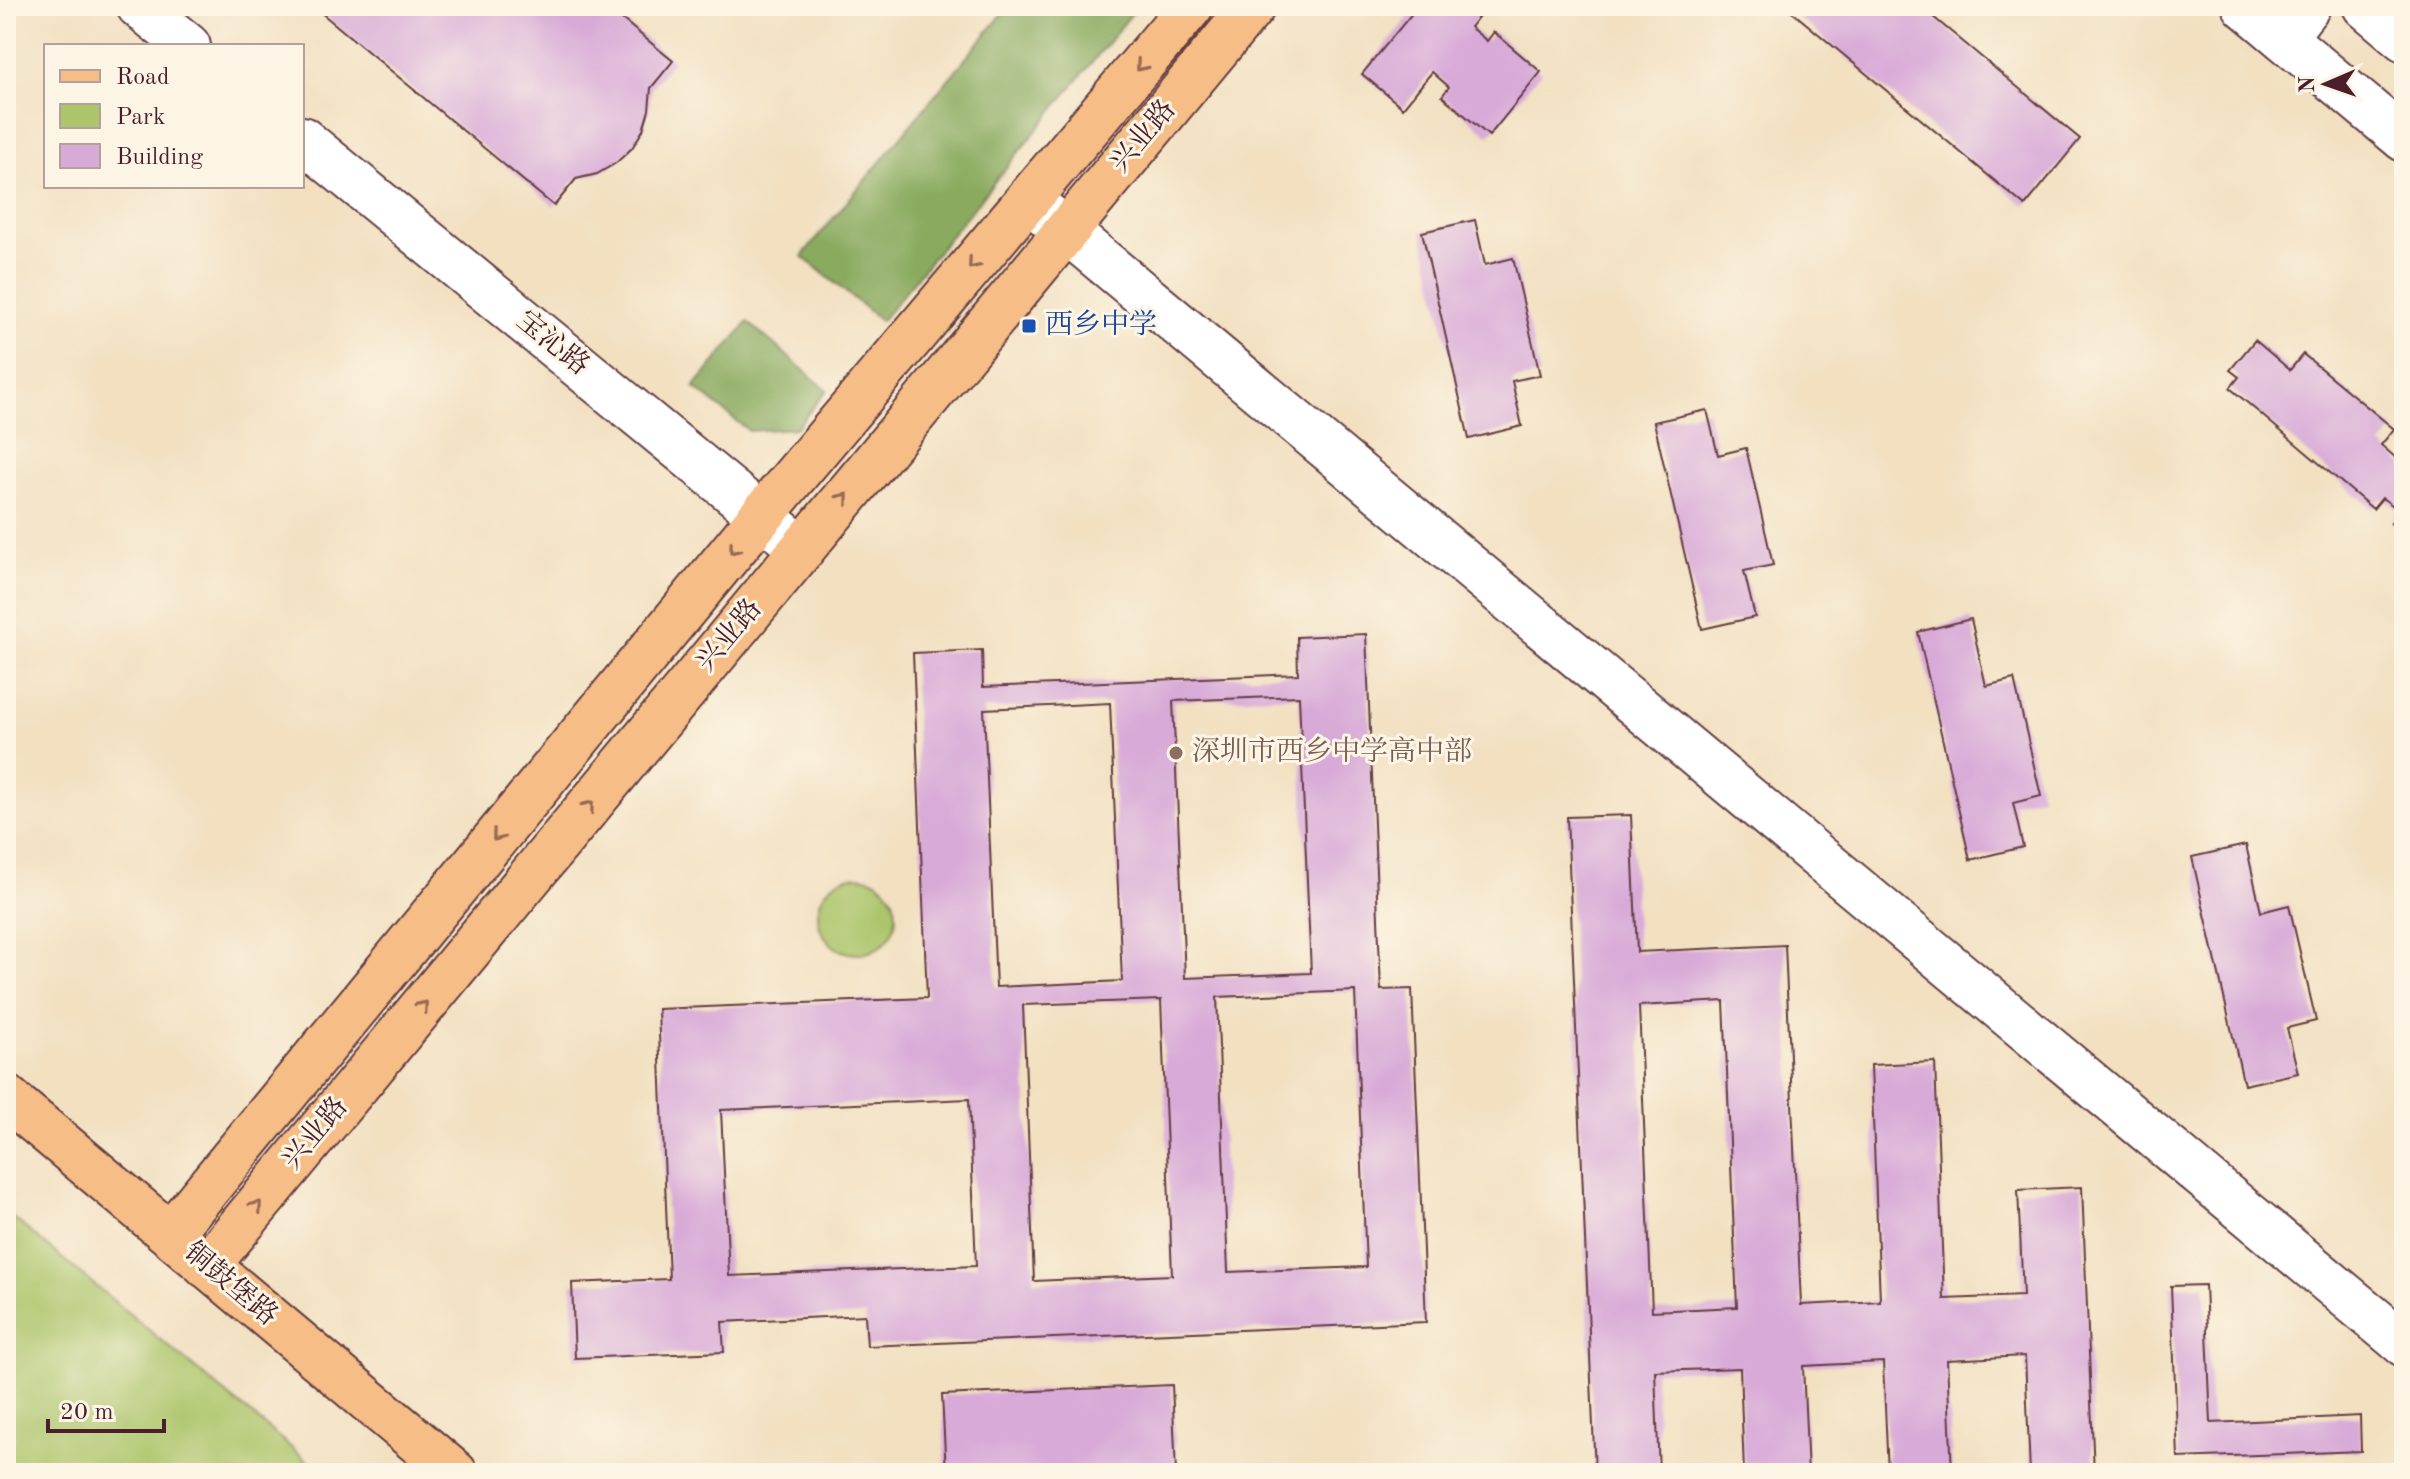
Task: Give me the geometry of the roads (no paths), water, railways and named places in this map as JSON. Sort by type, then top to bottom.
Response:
[{"type":"main road","name":"兴业路","points":[[170,1234],[761,516],[1191,6]]},
{"type":"main road","name":"兴业路","points":[[207,1266],[1253,6]]},
{"type":"main road","name":"铜鼓堡路","points":[[6,1097],[455,1473]]},
{"type":"street","points":[[139,6],[186,44]]},
{"type":"street","points":[[2245,6],[2295,22],[2404,139]]},
{"type":"street","points":[[2365,6],[2404,39]]},
{"type":"street","name":"宝沁路","points":[[304,141],[802,549]]},
{"type":"street","points":[[1028,199],[2404,1344]]},
{"type":"place","name":"西乡中学","points":[[1029,326]]},
{"type":"place","name":"深圳市西乡中学高中部","points":[[1176,753]]}]
